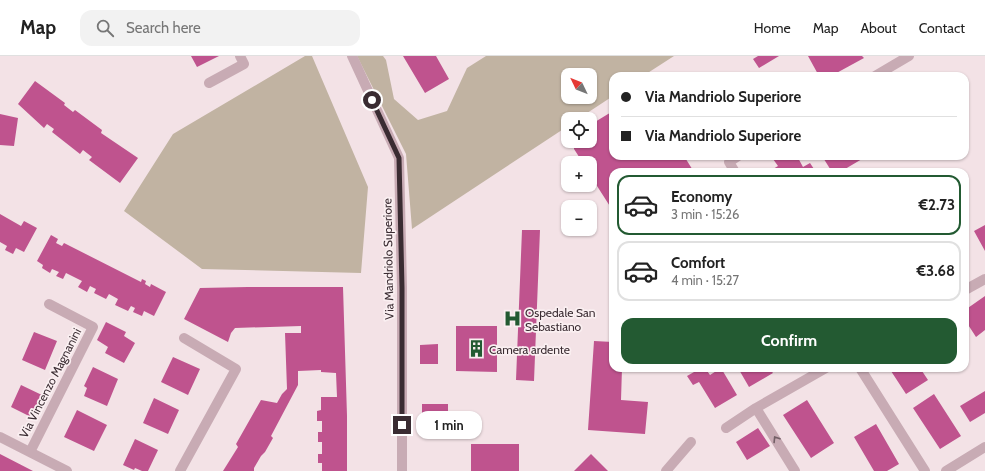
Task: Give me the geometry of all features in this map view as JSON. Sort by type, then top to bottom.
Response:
[{"type":"street","points":[[209,83],[244,64],[240,56]]},
{"type":"street","name":"Via Mandriolo Superiore","points":[[352,56],[399,158],[402,295],[402,471]]},
{"type":"street","points":[[882,72],[909,56]]},
{"type":"street","points":[[732,160],[729,162],[733,168]]},
{"type":"street","points":[[969,288],[985,279]]},
{"type":"street","name":"Via Vincenzo Magnanini","points":[[30,452],[93,328],[49,304]]},
{"type":"street","points":[[180,471],[236,369],[184,338]]},
{"type":"street","points":[[726,428],[756,408],[819,372]]},
{"type":"street","points":[[863,372],[925,471]]},
{"type":"street","points":[[756,408],[795,471]]},
{"type":"street","points":[[0,437],[67,471]]},
{"type":"street","points":[[666,471],[691,442]]},
{"type":"street","points":[[946,471],[985,447]]},
{"type":"shaded area","points":[[305,56],[312,56],[368,187],[361,273],[202,269],[124,211],[173,134]]},
{"type":"shaded area","points":[[357,56],[383,56],[386,60],[394,99],[418,120],[447,111],[467,68],[486,56],[674,56],[649,72],[609,72],[609,99],[589,112],[561,112],[561,131],[412,229],[406,154]]},
{"type":"building","points":[[191,56],[219,56],[197,67]]},
{"type":"building","points":[[403,56],[436,56],[449,79],[425,93]]},
{"type":"building","points":[[758,56],[779,56],[759,68],[753,59]]},
{"type":"building","points":[[808,56],[862,56],[864,58],[838,72],[817,72]]},
{"type":"building","points":[[35,81],[65,103],[64,105],[73,112],[75,110],[102,130],[101,133],[138,158],[120,183],[89,160],[92,157],[83,150],[80,154],[52,132],[54,129],[47,124],[44,128],[18,104]]},
{"type":"building","points":[[609,113],[609,160],[686,160],[692,168],[609,168],[609,205],[597,186],[597,156],[578,156],[574,149],[597,148],[597,121]]},
{"type":"building","points":[[0,114],[18,118],[14,146],[0,145]]},
{"type":"building","points":[[774,160],[799,160],[803,167],[810,163],[813,168],[775,168],[778,166]]},
{"type":"building","points":[[824,160],[860,160],[847,168],[830,168]]},
{"type":"building","points":[[0,214],[21,226],[24,221],[37,228],[24,252],[16,248],[13,254],[5,250],[7,246],[0,242]]},
{"type":"building","points":[[985,225],[985,251],[974,231]]},
{"type":"building","points":[[522,230],[540,230],[534,381],[516,380]]},
{"type":"building","points":[[51,235],[58,239],[56,243],[62,246],[64,243],[141,282],[142,279],[146,281],[145,284],[150,287],[151,284],[166,292],[154,316],[144,311],[142,316],[133,312],[135,308],[131,306],[128,311],[115,305],[118,299],[109,294],[106,299],[94,293],[96,289],[90,286],[87,292],[78,287],[82,281],[66,273],[63,279],[56,276],[59,272],[52,269],[50,273],[42,268],[43,265],[37,261]]},
{"type":"building","points":[[343,287],[347,471],[322,471],[322,463],[318,463],[318,454],[322,454],[322,442],[318,442],[318,432],[322,432],[322,421],[317,421],[317,411],[321,410],[321,397],[337,397],[336,373],[321,372],[321,370],[298,371],[298,385],[271,436],[273,438],[254,468],[254,471],[223,471],[238,447],[236,444],[261,400],[277,403],[287,389],[285,333],[301,333],[301,326],[235,328],[231,333],[228,342],[184,319],[200,288]]},
{"type":"building","points":[[985,296],[985,330],[976,337],[969,326],[969,307]]},
{"type":"building","points":[[106,322],[126,332],[124,336],[135,343],[124,363],[105,353],[108,347],[97,340]]},
{"type":"building","name":"Camera ardente","points":[[456,326],[497,326],[497,372],[456,371]]},
{"type":"building","points":[[34,332],[57,341],[45,370],[22,360]]},
{"type":"building","points":[[594,341],[609,342],[609,372],[622,372],[621,400],[648,402],[645,434],[588,430]]},
{"type":"building","points":[[438,344],[438,364],[420,364],[420,345]]},
{"type":"building","points":[[173,357],[200,369],[188,395],[161,382]]},
{"type":"building","points":[[93,367],[118,379],[107,406],[84,396],[87,388],[84,386]]},
{"type":"building","points":[[694,372],[708,372],[710,375],[715,372],[723,372],[737,395],[715,408],[699,382],[693,385],[687,376]]},
{"type":"building","points":[[740,372],[773,373],[749,387]]},
{"type":"building","points":[[892,372],[923,372],[928,380],[906,394]]},
{"type":"building","points":[[21,385],[44,396],[33,418],[11,407]]},
{"type":"building","points":[[985,391],[985,413],[970,422],[960,406]]},
{"type":"building","points":[[934,394],[961,436],[940,449],[913,408]]},
{"type":"building","points":[[154,398],[179,410],[168,434],[143,423]]},
{"type":"building","points":[[807,400],[834,443],[811,458],[783,415]]},
{"type":"building","points":[[422,404],[448,404],[448,431],[422,431]]},
{"type":"building","points":[[77,410],[107,425],[94,451],[64,437]]},
{"type":"building","points":[[876,424],[899,464],[887,471],[874,471],[854,437]]},
{"type":"building","points":[[758,428],[770,446],[747,460],[736,442]]},
{"type":"building","points":[[135,439],[158,450],[148,471],[142,471],[135,468],[134,470],[123,465]]},
{"type":"building","points":[[471,444],[519,444],[519,471],[471,471]]},
{"type":"building","points":[[0,454],[33,471],[0,471]]},
{"type":"building","points":[[591,454],[608,471],[574,471]]},
{"type":"place","name":"Ospedale San Sebastiano","points":[[512,319]]},
{"type":"place","name":"Camera ardente","points":[[476,349]]},
{"type":"route","points":[[372,100],[399,158],[402,288],[402,425]]}]
